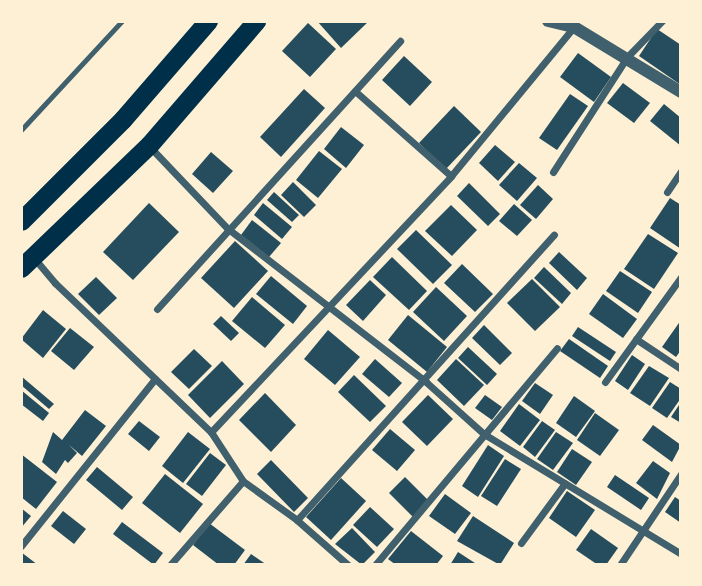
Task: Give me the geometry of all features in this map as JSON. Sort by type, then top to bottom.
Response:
[{"type":"highway","points":[[21,220],[123,119],[208,21]]},
{"type":"highway","points":[[28,263],[149,145],[256,21]]},
{"type":"street","points":[[548,21],[574,27],[681,92]]},
{"type":"street","points":[[553,172],[627,57],[662,21]]},
{"type":"street","points":[[211,432],[325,307],[451,176],[574,27]]},
{"type":"street","points":[[157,309],[227,228],[400,41]]},
{"type":"street","points":[[355,90],[451,176]]},
{"type":"street","points":[[149,145],[227,228],[325,307],[426,382],[484,434],[645,528],[681,554]]},
{"type":"street","points":[[667,192],[681,171]]},
{"type":"street","points":[[297,520],[426,382],[554,235]]},
{"type":"street","points":[[28,263],[55,284],[211,432],[243,481],[297,520],[347,565]]},
{"type":"street","points":[[606,382],[681,277]]},
{"type":"street","points":[[636,339],[681,369]]},
{"type":"street","points":[[375,565],[557,348]]},
{"type":"street","points":[[21,546],[155,379]]},
{"type":"street","points":[[620,565],[681,474]]},
{"type":"street","points":[[170,565],[243,481]]},
{"type":"street","points":[[522,543],[565,482]]},
{"type":"lane","points":[[21,131],[122,21]]},
{"type":"building","points":[[317,21],[369,21],[341,48]]},
{"type":"building","points":[[308,23],[336,49],[310,77],[282,51]]},
{"type":"building","points":[[657,29],[681,45],[681,85],[639,56]]},
{"type":"building","points":[[578,53],[611,77],[594,102],[560,77]]},
{"type":"building","points":[[404,56],[432,82],[410,106],[382,80]]},
{"type":"building","points":[[623,83],[650,103],[634,123],[607,103]]},
{"type":"building","points":[[304,89],[325,108],[281,157],[260,137]]},
{"type":"building","points":[[570,94],[588,106],[557,150],[539,138]]},
{"type":"building","points":[[664,104],[681,118],[681,146],[650,121]]},
{"type":"building","points":[[454,106],[481,132],[446,169],[419,143]]},
{"type":"building","points":[[341,127],[364,145],[346,168],[324,149]]},
{"type":"building","points":[[495,145],[515,162],[498,181],[479,163]]},
{"type":"building","points":[[319,151],[342,169],[318,198],[296,180]]},
{"type":"building","points":[[211,152],[233,171],[213,193],[192,174]]},
{"type":"building","points":[[519,163],[537,178],[517,201],[499,185]]},
{"type":"building","points":[[293,182],[316,205],[304,217],[281,195]]},
{"type":"building","points":[[469,183],[500,214],[488,226],[457,196]]},
{"type":"building","points":[[538,185],[553,199],[536,219],[520,205]]},
{"type":"building","points":[[274,192],[299,215],[292,222],[267,200]]},
{"type":"building","points":[[670,198],[681,205],[681,249],[650,228]]},
{"type":"building","points":[[149,203],[179,232],[133,280],[103,252]]},
{"type":"building","points":[[263,203],[292,227],[282,239],[254,215]]},
{"type":"building","points":[[514,204],[532,220],[517,236],[499,221]]},
{"type":"building","points":[[451,205],[477,230],[452,256],[425,231]]},
{"type":"building","points":[[252,220],[281,243],[269,257],[241,235]]},
{"type":"building","points":[[416,230],[452,265],[433,284],[397,249]]},
{"type":"building","points":[[648,234],[678,253],[654,289],[624,269]]},
{"type":"building","points":[[235,241],[268,271],[234,308],[201,278]]},
{"type":"building","points":[[559,252],[587,278],[577,290],[549,263]]},
{"type":"building","points":[[392,257],[427,291],[409,310],[373,277]]},
{"type":"building","points":[[462,264],[493,294],[475,312],[444,283]]},
{"type":"building","points":[[544,267],[571,293],[562,304],[534,278]]},
{"type":"building","points":[[620,271],[652,292],[638,313],[606,291]]},
{"type":"building","points":[[271,276],[307,306],[293,324],[256,294]]},
{"type":"building","points":[[96,277],[117,298],[99,315],[78,294]]},
{"type":"building","points":[[532,279],[560,307],[535,331],[507,303]]},
{"type":"building","points":[[370,280],[386,295],[363,321],[346,305]]},
{"type":"building","points":[[436,287],[467,316],[444,341],[413,312]]},
{"type":"building","points":[[603,294],[637,319],[623,338],[589,314]]},
{"type":"building","points":[[252,297],[285,325],[265,348],[232,321]]},
{"type":"building","points":[[43,310],[66,329],[43,358],[21,339]]},
{"type":"building","points":[[408,315],[447,347],[427,372],[388,340]]},
{"type":"building","points":[[221,316],[239,333],[231,341],[213,324]]},
{"type":"building","points":[[681,320],[681,350],[676,357],[662,347]]},
{"type":"building","points":[[484,325],[512,353],[500,365],[472,338]]},
{"type":"building","points":[[578,327],[616,352],[610,361],[572,336]]},
{"type":"building","points":[[70,328],[94,347],[74,370],[51,351]]},
{"type":"building","points":[[328,330],[360,357],[335,385],[304,359]]},
{"type":"building","points":[[569,339],[608,366],[600,378],[560,351]]},
{"type":"building","points":[[468,347],[497,374],[487,385],[458,358]]},
{"type":"building","points":[[194,349],[212,366],[189,389],[171,372]]},
{"type":"building","points":[[632,355],[645,364],[628,390],[615,381]]},
{"type":"building","points":[[375,359],[402,383],[389,397],[362,374]]},
{"type":"building","points":[[456,359],[484,385],[464,406],[437,380]]},
{"type":"building","points":[[222,361],[244,384],[210,418],[188,395]]},
{"type":"building","points":[[649,366],[669,378],[650,406],[630,393]]},
{"type":"building","points":[[354,375],[386,406],[370,422],[338,392]]},
{"type":"building","points":[[21,376],[54,404],[49,409],[21,385]]},
{"type":"building","points":[[670,382],[681,389],[681,398],[667,418],[652,408]]},
{"type":"building","points":[[535,383],[553,395],[540,414],[522,401]]},
{"type":"building","points":[[21,390],[49,413],[43,421],[21,404]]},
{"type":"building","points":[[265,393],[296,425],[271,452],[239,420]]},
{"type":"building","points":[[428,395],[453,419],[427,446],[402,422]]},
{"type":"building","points":[[485,395],[502,407],[492,420],[475,408]]},
{"type":"building","points":[[574,396],[595,411],[576,437],[556,423]]},
{"type":"building","points":[[681,402],[681,423],[671,417]]},
{"type":"building","points":[[519,404],[540,420],[520,446],[500,431]]},
{"type":"building","points":[[85,410],[106,426],[82,456],[69,445],[77,453],[68,463],[65,460],[56,474],[42,462],[53,432],[62,440]]},
{"type":"building","points":[[595,413],[619,430],[600,456],[577,440]]},
{"type":"building","points":[[139,421],[160,437],[149,451],[128,434]]},
{"type":"building","points":[[542,421],[555,430],[535,457],[523,447]]},
{"type":"building","points":[[653,425],[681,445],[672,462],[642,440]]},
{"type":"building","points":[[390,429],[415,450],[397,471],[372,450]]},
{"type":"building","points":[[188,432],[210,449],[183,483],[162,466]]},
{"type":"building","points":[[556,432],[573,443],[553,470],[537,459]]},
{"type":"building","points":[[488,445],[504,456],[478,497],[462,486]]},
{"type":"building","points":[[572,449],[592,462],[576,485],[557,472]]},
{"type":"building","points":[[210,453],[226,465],[202,496],[186,484]]},
{"type":"building","points":[[21,454],[57,482],[36,509],[21,497]]},
{"type":"building","points":[[505,459],[521,469],[497,506],[481,496]]},
{"type":"building","points":[[271,460],[308,498],[294,512],[257,474]]},
{"type":"building","points":[[653,461],[670,473],[657,499],[636,483]]},
{"type":"building","points":[[97,467],[133,497],[122,510],[86,480]]},
{"type":"building","points":[[165,474],[203,504],[180,533],[142,503]]},
{"type":"building","points":[[615,475],[649,498],[641,510],[607,487]]},
{"type":"building","points":[[405,477],[429,501],[413,517],[389,493]]},
{"type":"building","points":[[341,478],[366,501],[331,540],[306,517]]},
{"type":"building","points":[[567,491],[595,510],[576,537],[549,518]]},
{"type":"building","points":[[445,494],[471,513],[455,534],[429,516]]},
{"type":"building","points":[[675,497],[681,501],[681,523],[665,512]]},
{"type":"building","points":[[370,507],[394,529],[377,547],[353,525]]},
{"type":"building","points":[[21,508],[31,516],[21,528]]},
{"type":"building","points":[[63,511],[86,529],[74,544],[51,526]]},
{"type":"building","points":[[473,516],[514,543],[500,565],[457,541]]},
{"type":"building","points":[[122,522],[163,553],[154,565],[113,534]]},
{"type":"building","points":[[209,523],[245,550],[234,565],[219,565],[193,545]]},
{"type":"building","points":[[352,528],[375,552],[362,565],[335,544]]},
{"type":"building","points":[[591,529],[618,548],[606,565],[598,565],[576,550]]},
{"type":"building","points":[[411,531],[443,556],[436,565],[396,565],[388,559]]},
{"type":"building","points":[[21,552],[38,565],[21,565]]},
{"type":"building","points":[[458,552],[478,565],[450,565]]},
{"type":"building","points":[[251,554],[267,565],[243,565]]}]
